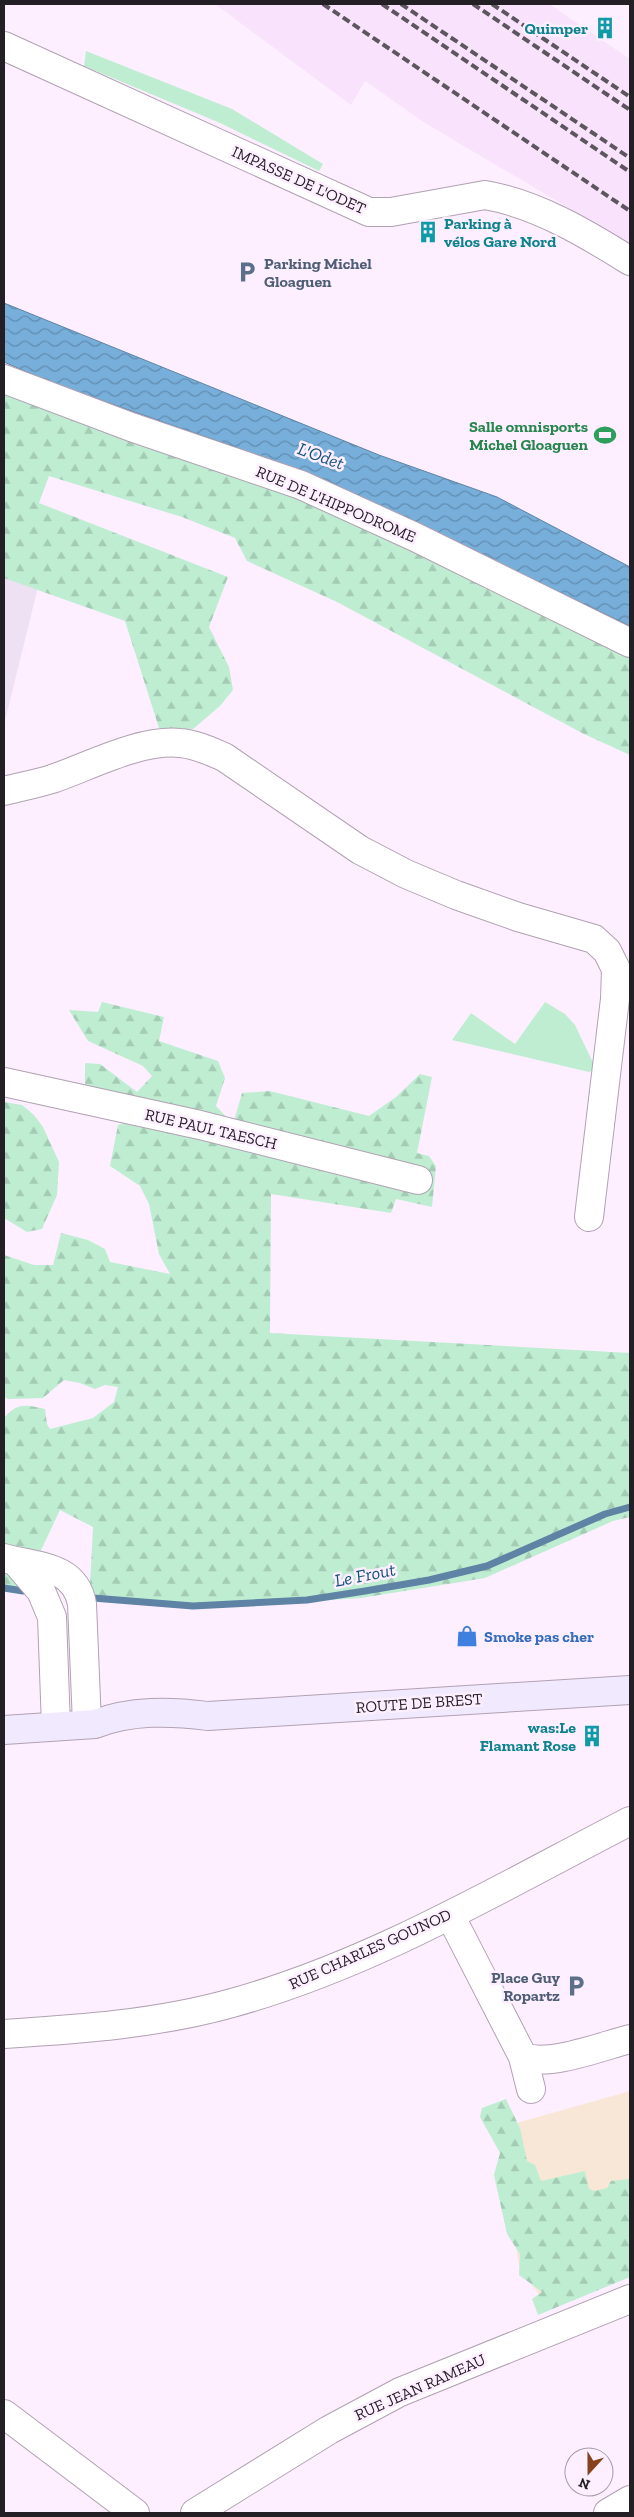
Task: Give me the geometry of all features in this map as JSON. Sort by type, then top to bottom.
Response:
[{"type":"main road","name":"ROUTE DE BREST","points":[[4,1730],[91,1724],[139,1714],[208,1716],[630,1690]]},
{"type":"street","name":"IMPASSE DE L'ODET","points":[[4,46],[369,212],[391,212],[485,195],[497,197],[566,225],[630,261]]},
{"type":"street","name":"RUE DE L'HIPPODROME","points":[[4,379],[131,427],[301,485],[407,533],[630,643]]},
{"type":"street","points":[[4,791],[53,778],[95,761],[157,744],[180,743],[202,748],[224,757],[360,850],[406,874],[456,895],[518,917],[594,939],[607,952],[616,969],[615,999],[589,1217]]},
{"type":"street","name":"RUE PAUL TAESCH","points":[[4,1082],[200,1126],[418,1180]]},
{"type":"street","points":[[10,1560],[58,1571],[77,1587],[82,1604],[91,1724]]},
{"type":"street","points":[[10,1560],[38,1587],[46,1600],[52,1617],[56,1726]]},
{"type":"street","name":"RUE CHARLES GOUNOD","points":[[4,2034],[137,2023],[231,2004],[332,1970],[450,1915],[630,1822]]},
{"type":"street","points":[[450,1915],[523,2057],[531,2089]]},
{"type":"street","points":[[523,2057],[531,2060],[558,2057],[630,2038]]},
{"type":"street","name":"RUE JEAN RAMEAU","points":[[195,2513],[328,2430],[400,2392],[630,2299]]},
{"type":"street","points":[[4,2414],[136,2513]]},
{"type":"street","points":[[608,2513],[630,2500]]},
{"type":"shaded area","points":[[215,4],[549,4],[630,59],[630,244],[425,123],[365,81],[351,105]]},
{"type":"shaded area","points":[[4,575],[39,583],[4,725]]},
{"type":"shaded area","points":[[630,2091],[630,2267],[542,2299],[519,2266],[499,2128]]},
{"type":"green space","points":[[86,51],[232,109],[323,164],[319,171],[220,123],[84,66]]},
{"type":"green space","points":[[4,394],[282,493],[373,530],[630,657],[630,755],[584,734],[337,602],[247,561],[235,538],[182,517],[49,476],[39,503],[228,577],[209,627],[229,667],[233,690],[220,706],[193,729],[159,728],[125,621],[4,578]]},
{"type":"green space","points":[[102,1002],[164,1017],[159,1041],[218,1061],[225,1078],[216,1106],[233,1124],[242,1093],[270,1091],[369,1116],[396,1097],[420,1074],[432,1077],[417,1153],[429,1156],[436,1166],[432,1207],[396,1199],[391,1213],[271,1194],[270,1333],[630,1353],[630,1517],[613,1521],[485,1578],[361,1598],[207,1608],[98,1599],[90,1585],[93,1527],[60,1510],[27,1580],[14,1591],[4,1591],[4,1418],[14,1409],[27,1406],[45,1409],[47,1424],[50,1429],[93,1418],[114,1402],[118,1387],[105,1385],[95,1389],[80,1383],[64,1380],[43,1398],[8,1399],[4,1397],[4,1255],[34,1265],[53,1265],[61,1233],[88,1240],[105,1249],[110,1262],[170,1274],[159,1254],[149,1204],[140,1186],[110,1166],[118,1125],[128,1122],[97,1090],[85,1085],[85,1063],[100,1064],[137,1092],[152,1076],[143,1066],[88,1041],[69,1010],[98,1012]]},
{"type":"green space","points":[[545,1002],[565,1014],[575,1025],[596,1069],[589,1072],[452,1040],[471,1013],[515,1044]]},
{"type":"green space","points":[[4,1102],[22,1105],[34,1115],[43,1127],[59,1162],[57,1195],[42,1229],[27,1232],[4,1218]]},
{"type":"green space","points":[[506,2099],[520,2128],[527,2161],[535,2165],[541,2181],[585,2171],[589,2189],[595,2191],[607,2188],[611,2181],[630,2179],[630,2277],[538,2315],[532,2299],[542,2292],[519,2275],[520,2254],[507,2234],[494,2175],[500,2153],[480,2117],[482,2108]]},
{"type":"water","name":"L'Odet","points":[[4,303],[379,455],[497,497],[630,567],[630,626],[314,475],[52,383],[4,362]]},
{"type":"waterway","name":"Le Frout","points":[[93,1598],[193,1606],[307,1600],[365,1591],[429,1580],[487,1566],[605,1514],[630,1507]]},
{"type":"waterway","name":"Le Frout","points":[[4,1588],[23,1591]]},
{"type":"railway","points":[[323,4],[630,211]]},
{"type":"railway","points":[[382,4],[630,172]]},
{"type":"railway","points":[[401,4],[630,158]]},
{"type":"railway","points":[[473,4],[630,110]]},
{"type":"railway","points":[[492,4],[630,97]]},
{"type":"place","name":"Quimper","points":[[605,28]]},
{"type":"place","name":"Parking à vélos Gare Nord","points":[[428,232]]},
{"type":"place","name":"Parking Michel Gloaguen","points":[[247,272]]},
{"type":"place","name":"Salle omnisports Michel Gloaguen","points":[[605,435]]},
{"type":"place","name":"Smoke pas cher","points":[[467,1636]]},
{"type":"place","name":"was:Le Flamant Rose","points":[[592,1736]]},
{"type":"place","name":"Place Guy Ropartz","points":[[576,1986]]}]
